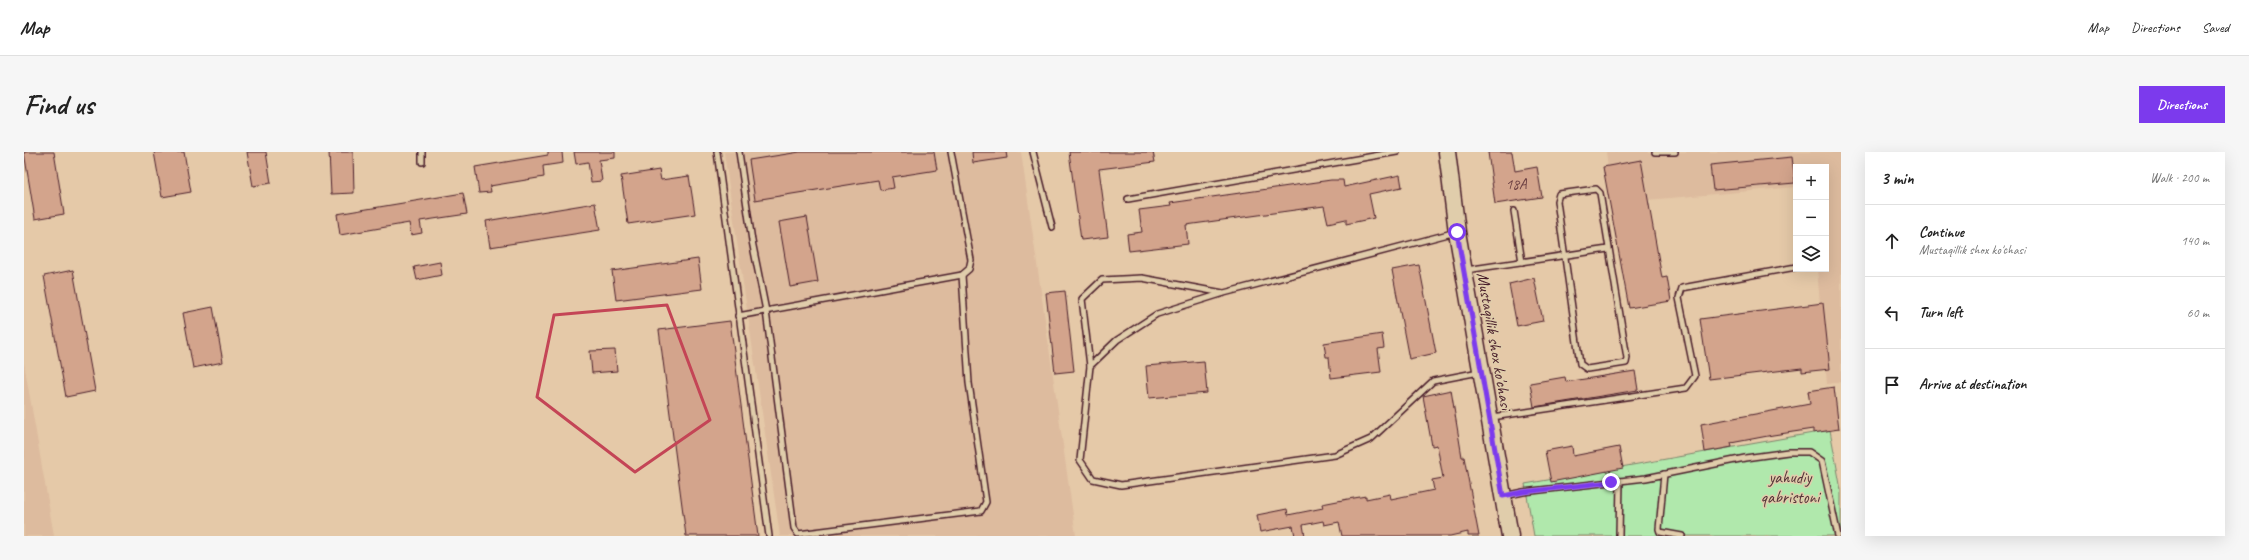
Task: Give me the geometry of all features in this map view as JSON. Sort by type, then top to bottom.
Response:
[{"type":"main road","name":"Mustaqillik shox ko'chasi","points":[[1447,152],[1457,232],[1510,536]]},
{"type":"lane","points":[[422,152],[422,162]]},
{"type":"lane","points":[[717,152],[769,536]]},
{"type":"lane","points":[[739,152],[766,311],[794,528],[798,534],[981,511],[986,502],[970,384],[962,275]]},
{"type":"lane","points":[[738,316],[962,275],[969,269],[971,260],[951,152]]},
{"type":"lane","points":[[1034,152],[1052,227]]},
{"type":"lane","points":[[1128,199],[1397,152]]},
{"type":"lane","points":[[1655,152],[1675,152]]},
{"type":"lane","points":[[1596,189],[1600,193],[1627,358],[1626,363],[1587,369],[1580,364],[1565,255],[1557,201],[1559,194],[1596,189]]},
{"type":"lane","points":[[1514,211],[1522,262]]},
{"type":"lane","points":[[1090,366],[1117,340],[1157,314],[1224,293],[1457,232]]},
{"type":"lane","points":[[1464,271],[1608,249]]},
{"type":"lane","points":[[1489,418],[1686,388],[1695,376],[1679,298],[1682,288],[1793,268]]},
{"type":"lane","points":[[1224,293],[1142,278],[1102,280],[1082,299],[1090,366],[1080,460],[1093,479],[1121,485],[1335,455],[1371,439],[1407,403],[1433,381],[1481,371]]},
{"type":"lane","points":[[1503,496],[1523,492],[1620,481],[1745,458],[1788,452],[1809,452],[1822,461],[1838,536]]},
{"type":"lane","points":[[1664,474],[1659,529],[1660,532],[1682,536]]},
{"type":"lane","points":[[1619,536],[1620,481]]},
{"type":"highlighted area","points":[[667,305],[710,420],[635,472],[537,397],[554,315]]},
{"type":"shaded area","points":[[724,152],[1021,152],[1076,536],[780,536]]},
{"type":"shaded area","points":[[1606,152],[1841,152],[1841,382],[1827,384],[1817,272],[1829,272],[1829,164],[1793,164],[1793,187],[1612,203]]},
{"type":"shaded area","points":[[24,363],[54,536],[24,536]]},
{"type":"green space","name":"yahudiy qabristoni","points":[[1830,430],[1841,490],[1841,536],[1534,536],[1525,484]]},
{"type":"building","points":[[24,152],[54,152],[64,214],[35,219]]},
{"type":"building","points":[[154,152],[184,152],[191,192],[162,197]]},
{"type":"building","points":[[247,152],[266,152],[271,183],[253,186]]},
{"type":"building","points":[[329,152],[353,152],[354,193],[331,194]]},
{"type":"building","points":[[548,152],[562,152],[563,163],[543,166],[544,177],[490,186],[491,192],[479,193],[475,167],[548,155]]},
{"type":"building","points":[[574,152],[615,152],[615,158],[599,160],[602,181],[591,182],[588,162],[576,164]]},
{"type":"building","points":[[800,152],[934,152],[937,170],[892,177],[894,188],[880,190],[878,180],[755,200],[749,160]]},
{"type":"building","points":[[972,152],[1006,152],[1007,158],[973,163]]},
{"type":"building","points":[[1069,152],[1153,152],[1155,162],[1099,169],[1108,237],[1081,240]]},
{"type":"building","points":[[1488,152],[1512,152],[1515,171],[1537,167],[1542,197],[1495,204]]},
{"type":"building","points":[[1792,157],[1793,183],[1713,190],[1710,165]]},
{"type":"building","points":[[1641,160],[1662,278],[1667,277],[1671,301],[1629,308],[1603,167]]},
{"type":"building","points":[[659,170],[661,180],[689,176],[695,214],[628,224],[621,176]]},
{"type":"building","points":[[1400,175],[1402,187],[1369,194],[1374,218],[1346,224],[1346,219],[1328,223],[1324,206],[1186,225],[1188,244],[1129,251],[1127,234],[1142,232],[1139,210],[1171,206],[1170,203],[1331,180],[1343,180],[1344,187]]},
{"type":"building","points":[[463,193],[467,214],[420,221],[422,233],[411,235],[409,223],[340,235],[337,214]]},
{"type":"building","points":[[595,203],[600,230],[490,247],[486,221]]},
{"type":"building","points":[[807,217],[818,282],[790,287],[779,222]]},
{"type":"building","points":[[698,259],[702,289],[616,300],[612,271]]},
{"type":"building","points":[[440,262],[442,275],[417,280],[414,267]]},
{"type":"building","points":[[1419,265],[1436,353],[1409,359],[1392,270]]},
{"type":"building","points":[[73,270],[95,391],[66,397],[44,276]]},
{"type":"building","points":[[1534,278],[1543,321],[1517,326],[1509,284]]},
{"type":"building","points":[[1065,291],[1074,371],[1055,373],[1046,293]]},
{"type":"building","points":[[1823,303],[1830,369],[1802,372],[1802,368],[1709,379],[1700,319]]},
{"type":"building","points":[[213,307],[223,362],[193,368],[183,313]]},
{"type":"building","points":[[730,321],[758,536],[686,536],[659,330]]},
{"type":"building","points":[[1382,334],[1384,348],[1378,349],[1381,372],[1331,378],[1329,357],[1326,357],[1324,343]]},
{"type":"building","points":[[615,350],[617,371],[592,373],[590,351]]},
{"type":"building","points":[[1204,361],[1207,393],[1149,398],[1146,366]]},
{"type":"building","points":[[1635,371],[1638,390],[1534,407],[1530,383],[1565,377],[1566,382]]},
{"type":"building","points":[[1834,387],[1839,429],[1813,433],[1813,429],[1773,435],[1731,443],[1732,447],[1705,452],[1701,424],[1810,404],[1808,391]]},
{"type":"building","points":[[1451,390],[1462,457],[1464,457],[1479,536],[1468,536],[1468,532],[1450,536],[1342,536],[1339,522],[1324,525],[1323,521],[1303,525],[1305,536],[1295,536],[1293,526],[1260,532],[1257,515],[1287,509],[1288,515],[1323,508],[1322,504],[1348,499],[1366,496],[1366,499],[1390,494],[1391,499],[1434,490],[1432,480],[1443,478],[1437,445],[1432,446],[1423,396]]},
{"type":"building","points":[[1572,446],[1573,456],[1619,447],[1623,468],[1551,482],[1545,451]]},
{"type":"route","points":[[1457,232],[1503,496],[1523,492],[1611,482]]}]
